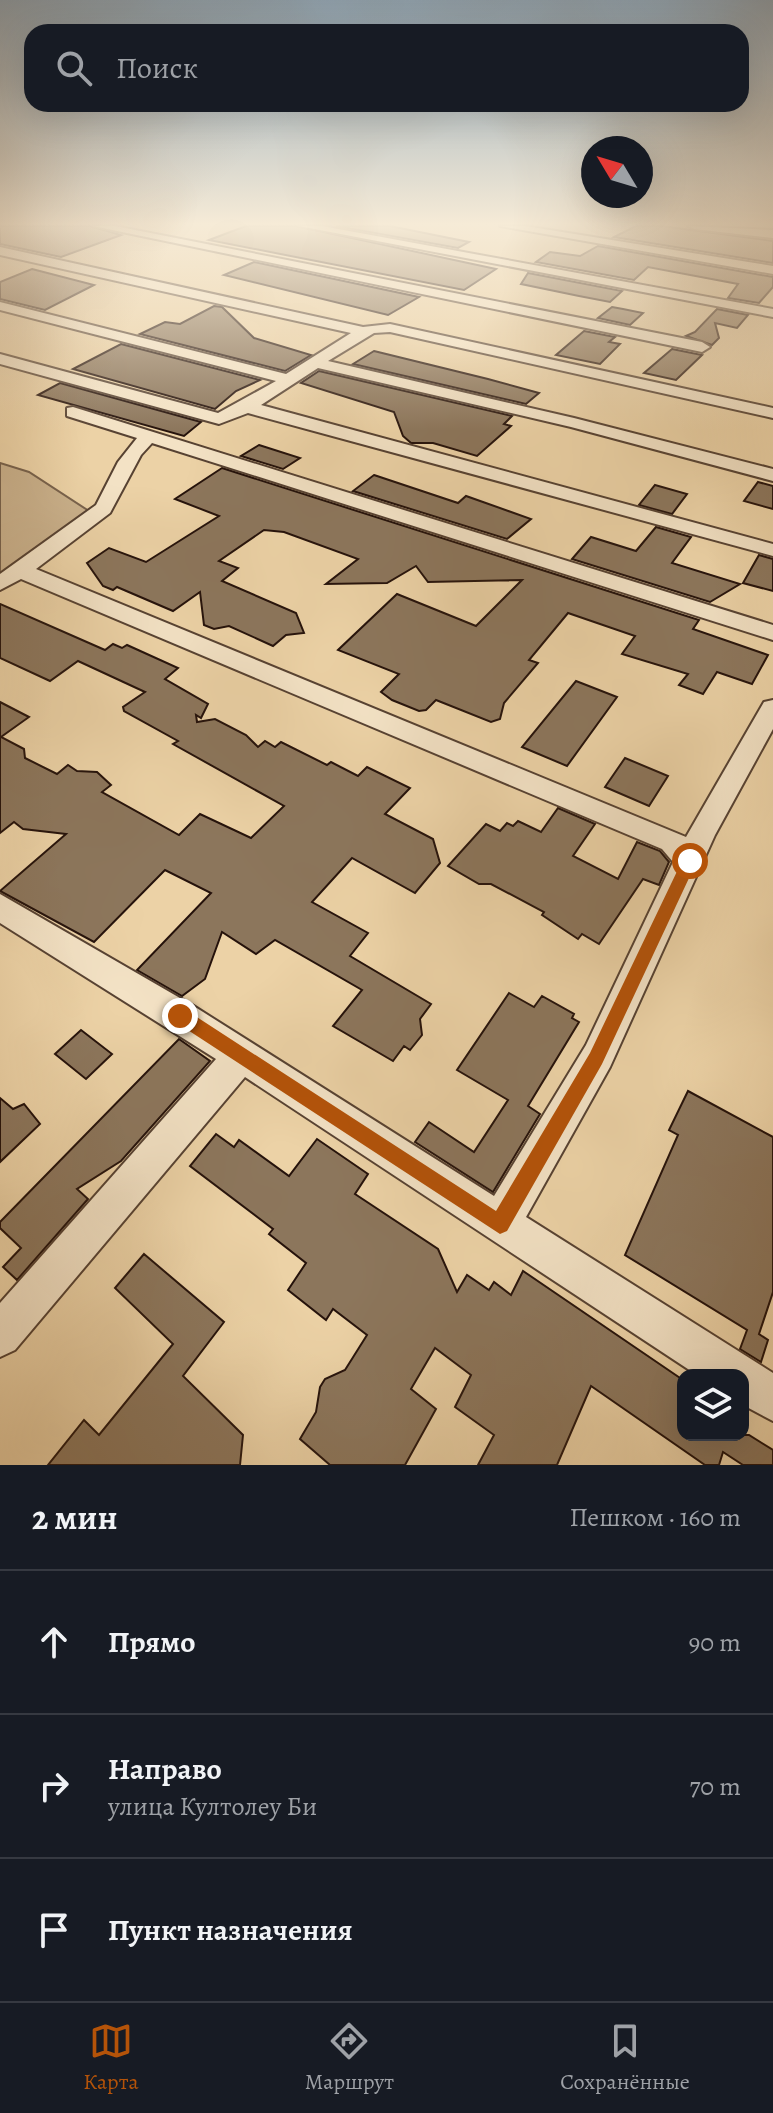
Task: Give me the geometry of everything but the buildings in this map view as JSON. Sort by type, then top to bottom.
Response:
[{"type":"street","points":[[195,294],[364,332],[390,328],[773,413]]},
{"type":"street","points":[[440,294],[702,347]]},
{"type":"street","points":[[673,294],[773,313]]},
{"type":"street","points":[[0,306],[289,380]]},
{"type":"street","points":[[0,359],[219,419],[247,407],[364,332]]},
{"type":"street","points":[[317,363],[574,423],[773,475]]},
{"type":"street","points":[[247,407],[467,466],[613,510],[773,550]]},
{"type":"street","points":[[73,412],[773,633]]},
{"type":"street","points":[[9,577],[100,513],[113,495],[131,450],[149,436]]},
{"type":"street","points":[[9,577],[672,841],[690,861]]},
{"type":"street","points":[[500,1224],[596,1058],[747,746],[773,708]]},
{"type":"street","points":[[0,907],[241,1056],[727,1369]]},
{"type":"street","points":[[0,1335],[241,1056]]},
{"type":"street","points":[[749,1383],[773,1399]]},
{"type":"shaded area","points":[[0,463],[29,472],[92,513],[0,575]]},
{"type":"route","points":[[180,1016],[500,1224],[596,1058],[690,861]]}]
